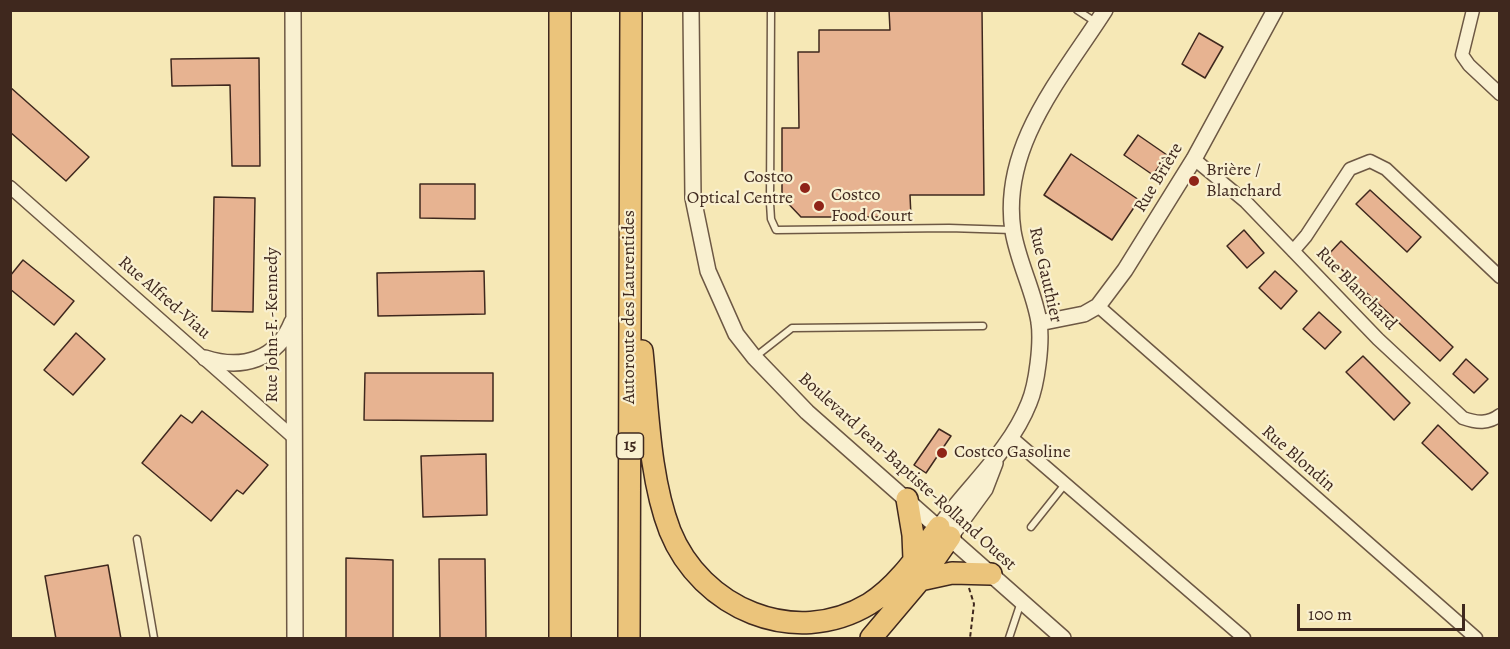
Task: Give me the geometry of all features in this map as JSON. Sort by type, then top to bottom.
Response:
[{"type":"highway","points":[[560,10],[560,639]]},
{"type":"highway","name":"Autoroute des Laurentides","points":[[629,639],[631,10]]},
{"type":"highway","points":[[630,254],[660,495],[676,545],[697,576],[722,599],[747,613],[770,620],[806,623],[836,618],[862,608],[890,587],[914,559],[945,532]]},
{"type":"highway","points":[[907,499],[914,559]]},
{"type":"highway","points":[[871,639],[920,580],[945,532]]},
{"type":"highway","points":[[920,580],[952,573],[991,574]]},
{"type":"highway","points":[[553,639],[560,589]]},
{"type":"street","name":"Rue John-F.-Kennedy","points":[[292,10],[294,639]]},
{"type":"street","name":"Boulevard Jean-Baptiste-Rolland Ouest","points":[[691,10],[693,198],[708,271],[736,334],[754,357],[807,412],[1063,639]]},
{"type":"street","name":"Rue Brière","points":[[1098,306],[1125,270],[1194,159],[1275,10]]},
{"type":"street","points":[[1473,10],[1462,55],[1469,65],[1500,94]]},
{"type":"street","name":"Rue Gauthier","points":[[945,532],[974,481],[1012,438],[1030,401],[1038,366],[1040,323],[1013,230],[1013,195],[1024,140],[1043,105],[1101,17]]},
{"type":"street","name":"Rue Blanchard","points":[[1194,159],[1246,202],[1378,339],[1463,418],[1478,423],[1500,415]]},
{"type":"street","points":[[1293,251],[1306,236],[1350,169],[1370,161],[1386,169],[1500,277]]},
{"type":"street","name":"Rue Alfred-Viau","points":[[10,187],[293,437]]},
{"type":"street","points":[[1040,323],[1084,314],[1098,306]]},
{"type":"street","name":"Rue Blondin","points":[[1098,306],[1476,639]]},
{"type":"street","points":[[205,358],[222,363],[235,363],[266,356],[279,346],[293,319]]},
{"type":"street","points":[[1012,438],[1244,639]]},
{"type":"lane","points":[[771,10],[771,219],[776,230],[949,228],[1013,230]]},
{"type":"lane","points":[[1077,10],[1101,17]]},
{"type":"lane","points":[[754,357],[792,328],[983,326]]},
{"type":"lane","points":[[1031,527],[1066,483]]},
{"type":"lane","points":[[137,539],[154,639]]},
{"type":"lane","points":[[1009,639],[1021,602]]},
{"type":"path","points":[[965,580],[974,604],[970,639]]},
{"type":"building","points":[[889,10],[982,10],[984,195],[910,195],[911,217],[801,217],[782,197],[782,128],[799,128],[798,52],[819,52],[819,30],[890,30]]},
{"type":"building","points":[[1199,33],[1223,47],[1205,78],[1182,64]]},
{"type":"building","points":[[259,58],[260,166],[232,166],[230,85],[172,86],[171,59]]},
{"type":"building","points":[[10,87],[89,157],[66,181],[10,132]]},
{"type":"building","points":[[1138,135],[1167,155],[1153,175],[1124,155]]},
{"type":"building","points":[[1071,154],[1139,200],[1112,240],[1044,195]]},
{"type":"building","points":[[420,184],[475,184],[475,219],[420,218]]},
{"type":"building","points":[[1370,190],[1421,237],[1407,252],[1356,204]]},
{"type":"building","points":[[214,197],[255,198],[253,312],[212,311]]},
{"type":"building","points":[[1244,230],[1264,253],[1247,268],[1227,246]]},
{"type":"building","points":[[1341,241],[1453,347],[1440,361],[1327,256]]},
{"type":"building","points":[[23,260],[74,301],[54,325],[10,289],[10,276]]},
{"type":"building","points":[[484,271],[485,314],[378,316],[377,273]]},
{"type":"building","points":[[1275,271],[1297,291],[1281,309],[1259,288]]},
{"type":"building","points":[[1319,312],[1341,332],[1325,349],[1303,329]]},
{"type":"building","points":[[76,333],[105,359],[73,395],[44,370]]},
{"type":"building","points":[[1363,356],[1410,403],[1394,420],[1346,372]]},
{"type":"building","points":[[1466,359],[1488,379],[1474,393],[1453,374]]},
{"type":"building","points":[[365,373],[493,373],[493,421],[364,420]]},
{"type":"building","points":[[202,411],[268,465],[243,494],[237,490],[211,521],[142,463],[181,415],[192,423]]},
{"type":"building","points":[[1438,425],[1488,473],[1472,490],[1422,443]]},
{"type":"building","points":[[939,429],[951,436],[926,473],[914,465]]},
{"type":"building","points":[[486,454],[487,515],[423,517],[421,456]]},
{"type":"building","points":[[346,558],[393,560],[393,639],[346,639]]},
{"type":"building","points":[[439,559],[485,559],[486,639],[440,639]]},
{"type":"building","points":[[108,565],[121,639],[56,639],[45,576]]},
{"type":"place","name":"Brière / Blanchard","points":[[1194,181]]},
{"type":"place","name":"Costco Optical Centre","points":[[805,188]]},
{"type":"place","name":"Costco Food Court","points":[[819,206]]},
{"type":"place","name":"Costco Gasoline","points":[[942,453]]}]
